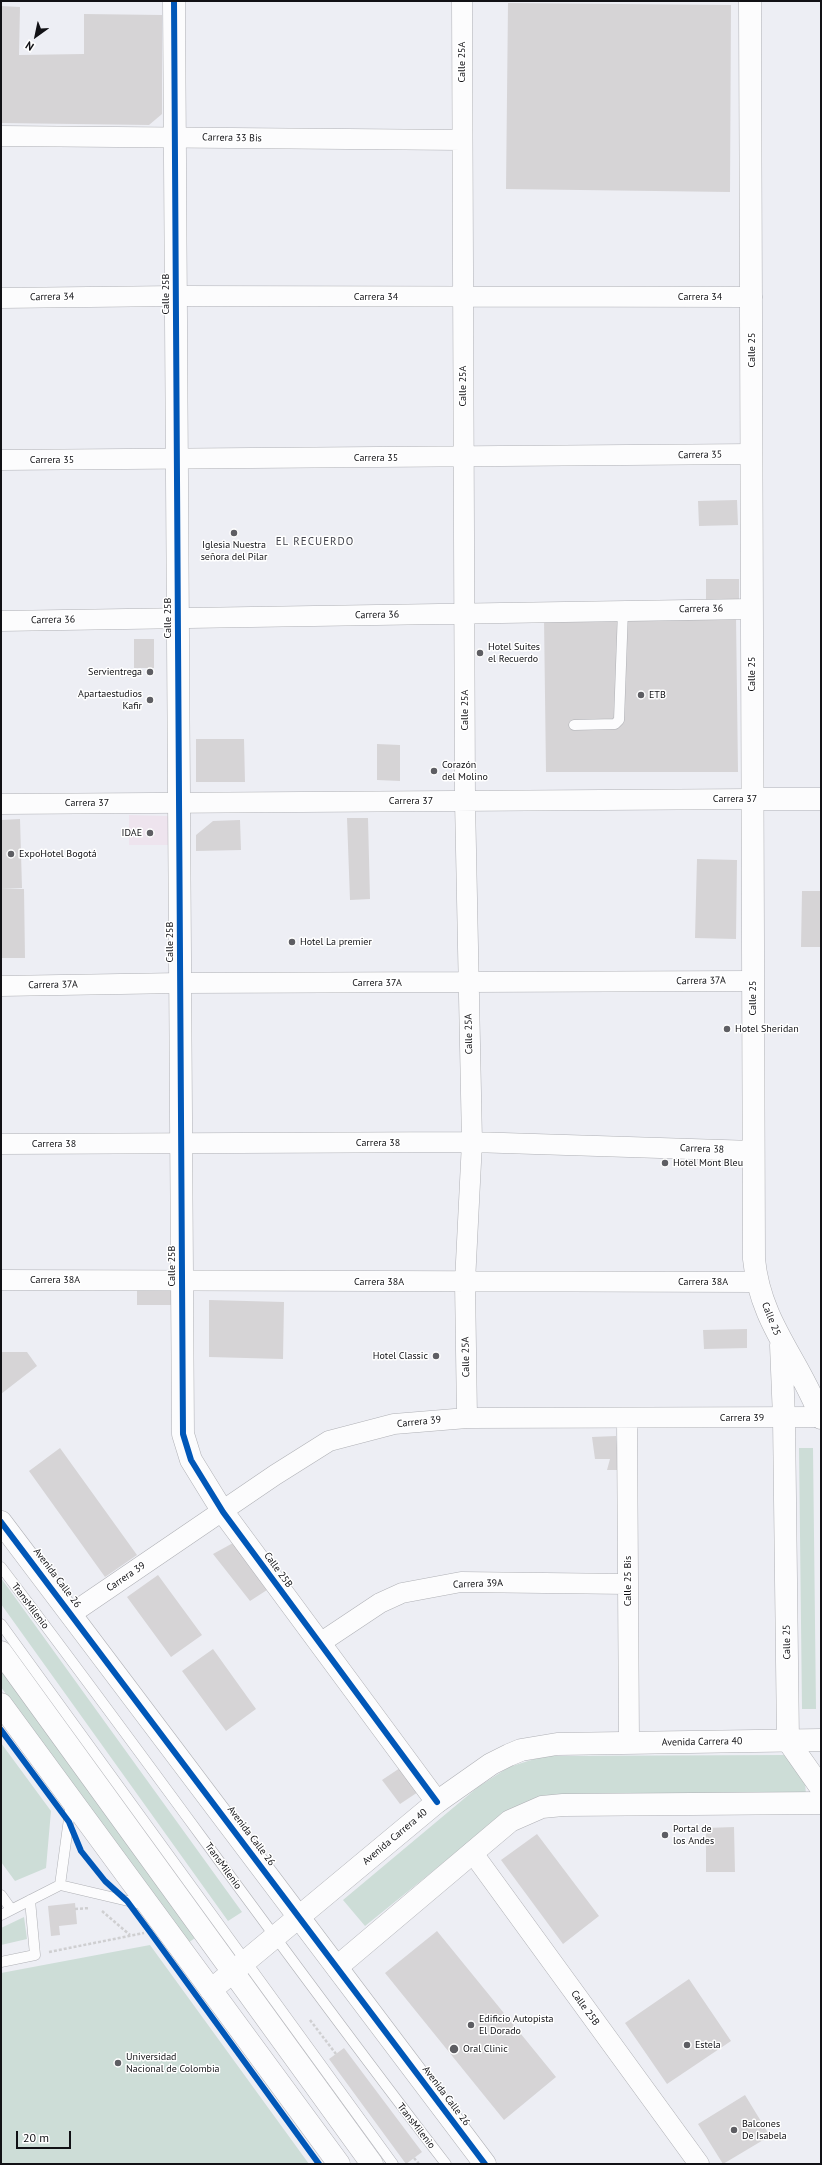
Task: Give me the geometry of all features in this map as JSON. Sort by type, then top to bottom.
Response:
[{"type":"street","name":"Calle 25B","points":[[174,1],[183,1434],[185,1448],[222,1512],[437,1802]]},
{"type":"street","name":"Calle 25A","points":[[462,1],[465,801],[472,1142],[465,1282],[467,1418]]},
{"type":"street","name":"Calle 25","points":[[750,1],[754,1258],[758,1282],[766,1310],[781,1342],[810,1392],[821,1418]]},
{"type":"street","name":"Carrera 33 Bis","points":[[1,136],[462,140]]},
{"type":"street","name":"Carrera 34","points":[[1,298],[176,296],[752,297]]},
{"type":"street","name":"Carrera 35","points":[[1,460],[177,460],[752,454]]},
{"type":"street","name":"Carrera 36","points":[[1,621],[752,609]]},
{"type":"street","name":"Carrera 37","points":[[1,804],[821,799]]},
{"type":"street","name":"Carrera 37A","points":[[1,986],[180,983],[753,981]]},
{"type":"street","name":"Carrera 38","points":[[1,1144],[472,1142],[754,1151]]},
{"type":"street","name":"Carrera 38A","points":[[1,1280],[758,1282]]},
{"type":"street","name":"Calle 25","points":[[781,1342],[784,1418],[788,1741]]},
{"type":"street","name":"Carrera 39","points":[[71,1614],[275,1475],[329,1441],[394,1424],[467,1418],[821,1418]]},
{"type":"street","name":"Calle 25 Bis","points":[[627,1419],[629,1743]]},
{"type":"street","points":[[1,1514],[18,1543]]},
{"type":"street","name":"Avenida Calle 26","points":[[1,1522],[485,2164]]},
{"type":"street","name":"Carrera 39A","points":[[320,1643],[380,1603],[402,1593],[461,1582],[628,1584]]},
{"type":"street","points":[[1,1652],[238,1967],[372,2164]]},
{"type":"street","points":[[1,1704],[72,1801],[147,1916],[211,1990],[339,2164]]},
{"type":"street","name":"Avenida Carrera 40","points":[[211,1990],[437,1802],[491,1764],[520,1750],[557,1744],[821,1740]]},
{"type":"street","points":[[788,1741],[821,1788]]},
{"type":"street","points":[[337,1967],[510,1821],[542,1807],[571,1805],[821,1804]]},
{"type":"street","name":"Calle 25B","points":[[472,1852],[699,2164]]},
{"type":"lane","points":[[574,725],[615,724],[619,720],[623,610]]},
{"type":"lane","name":"TransMilenio","points":[[1,1567],[98,1694],[352,2044],[446,2164]]},
{"type":"lane","points":[[1,1624],[238,1967],[393,2164]]},
{"type":"lane","points":[[60,1885],[72,1801]]},
{"type":"lane","points":[[1,1915],[60,1885],[147,1916]]},
{"type":"lane","points":[[1,1895],[11,1909]]},
{"type":"lane","points":[[1,1962],[35,1955],[30,1900]]},
{"type":"path","points":[[75,1909],[91,1908],[104,1912],[131,1936]]},
{"type":"path","points":[[35,1955],[150,1932],[147,1916]]},
{"type":"path","points":[[310,2020],[336,2054]]},
{"type":"path","points":[[414,2158],[419,2164]]},
{"type":"shaded area","name":"IDAE","points":[[129,815],[167,816],[169,818],[170,845],[129,845]]},
{"type":"shaded area","points":[[799,1448],[813,1448],[816,1709],[802,1709]]},
{"type":"shaded area","points":[[1,1578],[242,1912],[228,1921],[1,1604]]},
{"type":"shaded area","points":[[1,1669],[195,1938],[188,1943],[99,1825],[1,1687]]},
{"type":"shaded area","points":[[1,1743],[51,1811],[46,1868],[15,1881],[1,1862]]},
{"type":"shaded area","points":[[784,1755],[805,1780],[806,1796],[500,1817],[365,1926],[343,1900],[478,1787],[509,1767],[544,1756]]},
{"type":"shaded area","points":[[24,1917],[27,1939],[1,1945],[1,1928]]},
{"type":"shaded area","name":"Universidad Nacional de Colombia","points":[[150,1945],[309,2164],[1,2164],[1,1973]]},
{"type":"building","points":[[508,3],[731,5],[730,192],[506,189]]},
{"type":"building","points":[[1,6],[20,7],[19,55],[84,54],[84,14],[162,15],[162,114],[149,125],[1,123]]},
{"type":"building","points":[[737,500],[738,525],[699,526],[698,501]]},
{"type":"building","points":[[706,579],[739,579],[739,601],[706,601]]},
{"type":"building","name":"ETB","points":[[736,616],[738,772],[546,772],[544,619]]},
{"type":"building","points":[[134,639],[154,639],[154,668],[134,668]]},
{"type":"building","points":[[196,739],[244,739],[245,782],[196,782]]},
{"type":"building","points":[[377,744],[400,745],[400,781],[377,780]]},
{"type":"building","points":[[347,818],[368,818],[370,899],[350,900]]},
{"type":"building","name":"ExpoHotel Bogotá","points":[[20,819],[22,888],[1,889],[1,820]]},
{"type":"building","points":[[240,820],[241,850],[196,851],[196,835],[213,821]]},
{"type":"building","points":[[697,859],[737,860],[736,939],[695,938]]},
{"type":"building","points":[[1,889],[24,889],[25,958],[1,958]]},
{"type":"building","points":[[802,891],[821,891],[821,947],[801,947]]},
{"type":"building","points":[[137,1287],[172,1288],[171,1305],[137,1305]]},
{"type":"building","points":[[209,1300],[284,1302],[283,1359],[209,1357]]},
{"type":"building","points":[[747,1329],[747,1348],[704,1349],[703,1330]]},
{"type":"building","points":[[1,1352],[27,1352],[37,1366],[1,1394]]},
{"type":"building","points":[[616,1436],[619,1470],[607,1470],[610,1459],[595,1459],[592,1437]]},
{"type":"building","points":[[60,1448],[137,1555],[105,1577],[29,1471]]},
{"type":"building","points":[[233,1543],[267,1590],[250,1601],[213,1554]]},
{"type":"building","points":[[158,1575],[202,1635],[171,1657],[127,1597]]},
{"type":"building","points":[[213,1649],[256,1709],[226,1731],[182,1671]]},
{"type":"building","points":[[403,1766],[421,1790],[400,1804],[382,1780]]},
{"type":"building","points":[[734,1827],[735,1872],[706,1872],[706,1828]]},
{"type":"building","points":[[537,1834],[599,1916],[563,1944],[501,1860]]},
{"type":"building","points":[[75,1903],[77,1924],[59,1926],[60,1935],[51,1936],[48,1906]]},
{"type":"building","name":"Edificio Autopista El Dorado","points":[[437,1931],[556,2077],[504,2120],[385,1973]]},
{"type":"building","points":[[689,1979],[731,2041],[667,2084],[625,2023]]},
{"type":"building","points":[[344,2048],[422,2152],[406,2164],[329,2059]]},
{"type":"building","name":"Balcones De Isabela","points":[[745,2095],[770,2136],[723,2164],[698,2124]]},
{"type":"cycle path","points":[[174,1],[183,1434],[191,1460],[223,1512],[437,1802]]},
{"type":"cycle path","points":[[1,1522],[485,2164]]},
{"type":"cycle path","points":[[1,1730],[69,1822],[81,1851],[105,1881],[127,1901],[319,2164]]},
{"type":"place","name":"Iglesia Nuestra señora del Pilar","points":[[234,533]]},
{"type":"place","name":"Hotel Suites el Recuerdo","points":[[480,653]]},
{"type":"place","name":"Servientrega","points":[[150,672]]},
{"type":"place","name":"ETB","points":[[641,695]]},
{"type":"place","name":"Apartaestudios Kafir","points":[[150,700]]},
{"type":"place","name":"Corazón del Molino","points":[[434,771]]},
{"type":"place","name":"IDAE","points":[[150,833]]},
{"type":"place","name":"ExpoHotel Bogotá","points":[[11,854]]},
{"type":"place","name":"Hotel La premier","points":[[292,942]]},
{"type":"place","name":"Hotel Sheridan","points":[[727,1029]]},
{"type":"place","name":"Hotel Mont Bleu","points":[[665,1163]]},
{"type":"place","name":"Hotel Classic","points":[[436,1356]]},
{"type":"place","name":"Portal de los Andes","points":[[665,1835]]},
{"type":"place","name":"Edificio Autopista El Dorado","points":[[471,2025]]},
{"type":"place","name":"Estela","points":[[687,2045]]},
{"type":"place","name":"Oral Clinic","points":[[454,2049]]},
{"type":"place","name":"Universidad Nacional de Colombia","points":[[118,2063]]},
{"type":"place","name":"Balcones De Isabela","points":[[734,2130]]},
{"type":"district","name":"EL RECUERDO","points":[[315,542]]}]
